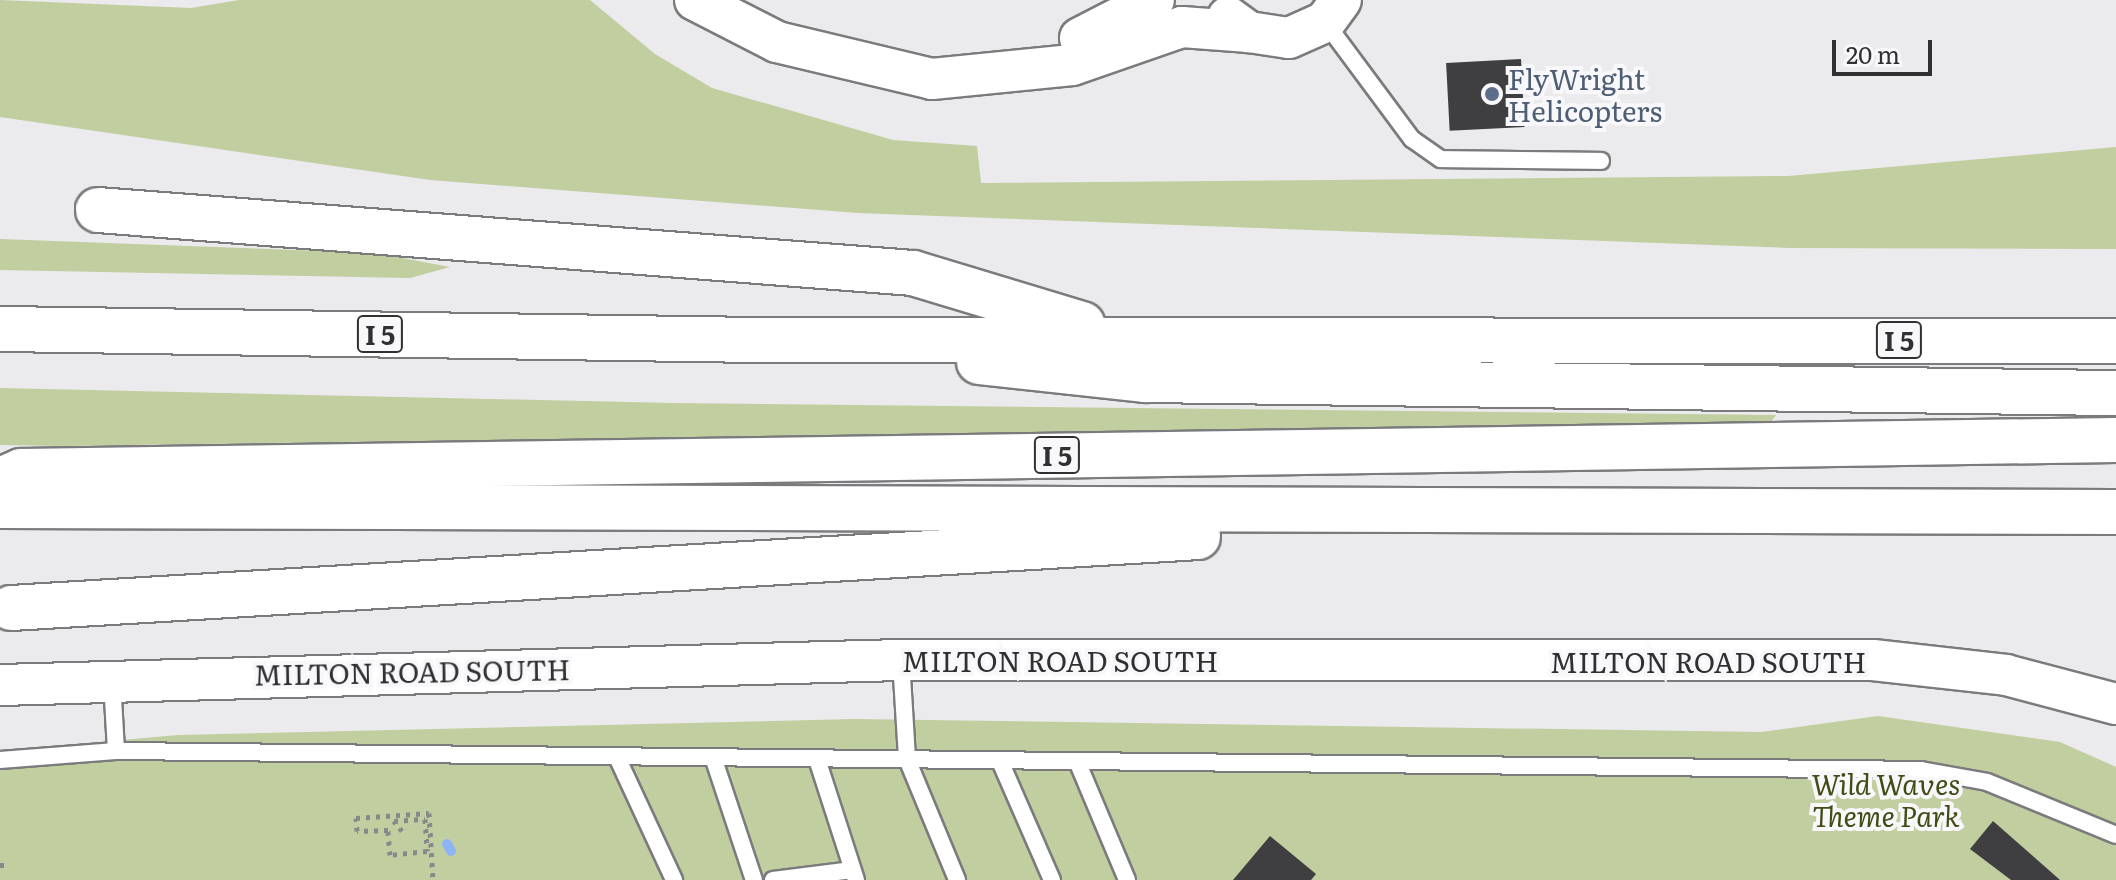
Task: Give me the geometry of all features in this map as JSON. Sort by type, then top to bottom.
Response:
[{"type":"highway","points":[[98,210],[913,273],[1127,337]]},
{"type":"highway","name":"I 5","points":[[0,329],[760,340],[1127,337],[2116,341]]},
{"type":"highway","name":"I 5","points":[[760,340],[1145,380],[2116,393]]},
{"type":"highway","name":"I 5","points":[[0,480],[21,471],[2116,440]]},
{"type":"highway","name":"I 5","points":[[0,506],[2116,512]]},
{"type":"highway","points":[[4,608],[1630,511]]},
{"type":"street","points":[[695,0],[824,57],[932,79],[1072,65],[1182,27],[1289,38],[1333,11]]},
{"type":"street","points":[[995,74],[1154,0]]},
{"type":"street","points":[[1217,0],[1249,32]]},
{"type":"street","name":"MILTON ROAD SOUTH","points":[[0,685],[112,678],[901,660],[1873,660],[2006,675],[2116,704]]},
{"type":"lane","points":[[1333,11],[1412,139],[1441,159],[1601,161]]},
{"type":"lane","points":[[901,660],[907,759],[957,880]]},
{"type":"lane","points":[[112,678],[116,751]]},
{"type":"lane","points":[[0,760],[116,751],[1921,770],[1987,782],[2116,835]]},
{"type":"lane","points":[[617,757],[674,880]]},
{"type":"lane","points":[[713,757],[754,880]]},
{"type":"lane","points":[[773,880],[854,875],[817,759]]},
{"type":"lane","points":[[1000,761],[1052,880]]},
{"type":"lane","points":[[1077,761],[1127,880]]},
{"type":"path","points":[[402,831],[394,821],[425,819],[427,851],[390,855],[388,830],[357,831],[356,818],[429,813],[433,880]]},
{"type":"path","points":[[0,865],[8,865]]},
{"type":"green space","points":[[0,0],[191,8],[239,0],[590,0],[655,54],[712,88],[893,140],[977,146],[981,183],[1788,176],[2116,147],[2116,249],[1790,248],[858,213],[430,180],[0,117]]},
{"type":"green space","points":[[0,239],[376,253],[450,267],[410,278],[0,270]]},
{"type":"green space","points":[[0,388],[672,403],[1776,415],[1771,422],[64,446],[0,445]]},
{"type":"green space","name":"Wild Waves Theme Park","points":[[1878,716],[2060,742],[2116,767],[2116,880],[0,880],[0,751],[178,735],[855,719],[1761,732]]},
{"type":"building","points":[[1521,59],[1525,127],[1450,131],[1446,63]]},
{"type":"building","points":[[1993,821],[2060,880],[2011,880],[1970,849]]},
{"type":"building","points":[[1270,836],[1316,874],[1311,880],[1233,880]]},
{"type":"waterway","points":[[447,844],[451,851]]},
{"type":"place","name":"FlyWright Helicopters","points":[[1492,94]]}]
